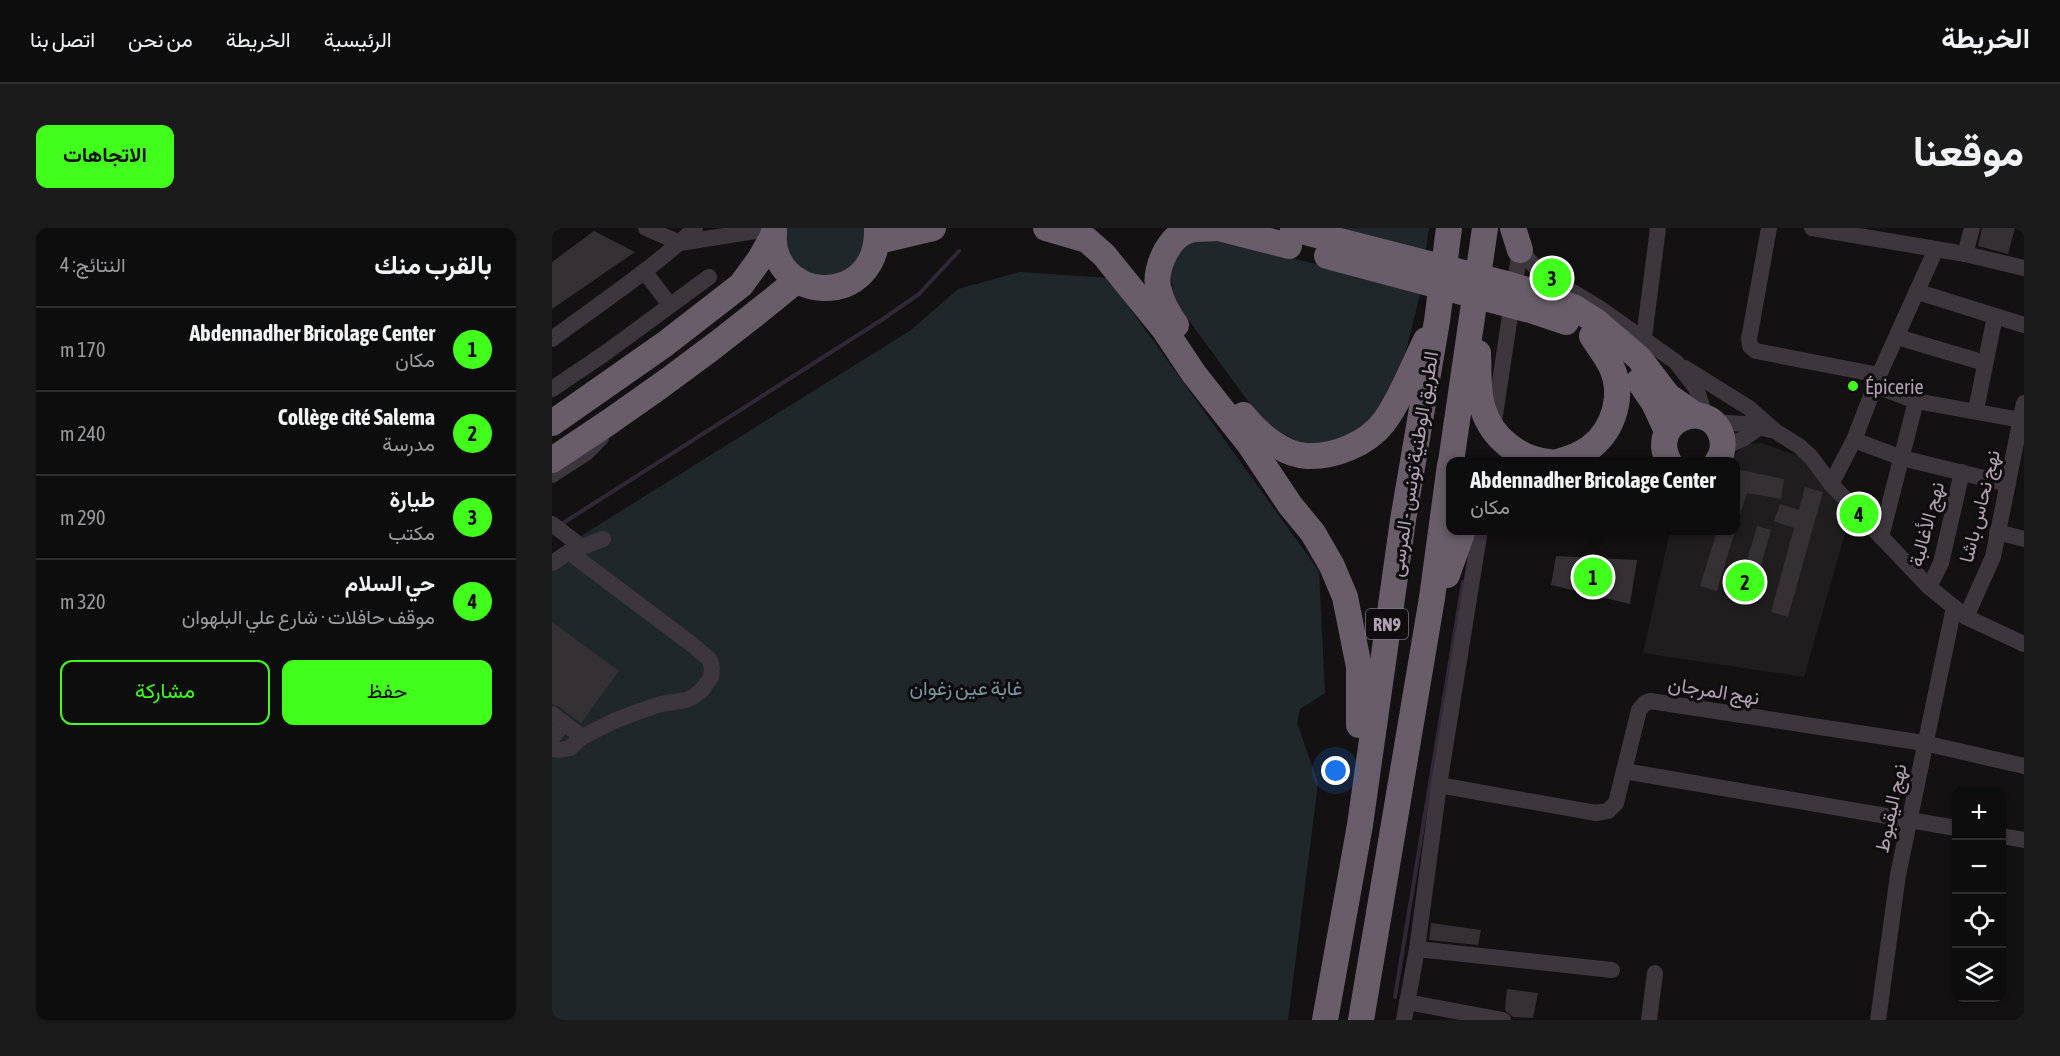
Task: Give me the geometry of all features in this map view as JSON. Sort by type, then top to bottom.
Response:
[{"type":"highway","points":[[774,230],[775,248],[787,272],[808,286],[831,288],[854,280],[863,273],[876,252],[878,234],[933,228]]},
{"type":"highway","points":[[1046,228],[1087,240],[1104,255],[1164,329],[1194,374],[1250,445],[1290,505],[1313,533],[1332,566],[1345,597],[1359,667],[1360,825]]},
{"type":"highway","points":[[1437,321],[1410,370],[1396,403],[1376,432],[1366,440],[1342,450],[1306,456],[1268,440],[1247,421],[1199,360],[1162,301],[1158,281],[1166,252],[1177,238],[1187,231],[1217,228],[1290,234],[1507,284],[1543,295],[1570,315],[1592,336],[1612,369],[1617,385],[1617,403],[1603,436],[1590,448],[1573,457]]},
{"type":"highway","name":"الطريق الوطنية تونس - المرسى","points":[[1325,1020],[1360,825],[1403,520],[1437,321],[1449,228]]},
{"type":"highway","name":"الطريق الوطنية تونس - المرسى","points":[[1452,457],[1485,228]]},
{"type":"highway","points":[[552,423],[666,344],[741,285],[760,259],[774,230]]},
{"type":"highway","points":[[552,460],[644,398],[797,280]]},
{"type":"highway","points":[[1474,314],[1482,407],[1492,429],[1507,444],[1528,457]]},
{"type":"highway","points":[[1570,315],[1597,322],[1639,358],[1668,396],[1704,418],[1722,438],[1720,454]]},
{"type":"highway","points":[[1592,336],[1603,340],[1631,370],[1654,402],[1666,431]]},
{"type":"highway","points":[[1666,457],[1663,442],[1666,431],[1674,422],[1684,417],[1704,418]]},
{"type":"highway","name":"الطريق الوطنية تونس - المرسى","points":[[1361,1020],[1432,598],[1446,499]]},
{"type":"highway","points":[[1432,598],[1441,589],[1451,568],[1461,535]]},
{"type":"street","points":[[646,228],[680,243],[774,230]]},
{"type":"street","points":[[552,339],[644,272],[695,228]]},
{"type":"street","points":[[1644,338],[1658,228]]},
{"type":"street","points":[[1769,228],[1749,339],[1750,346],[1756,351],[1878,380],[1916,401],[1976,410],[2021,420]]},
{"type":"street","points":[[1812,228],[1875,233],[2024,268]]},
{"type":"street","points":[[1965,254],[1972,228]]},
{"type":"street","points":[[1519,235],[1537,269],[1749,408],[1767,429],[1805,452],[1831,484],[1929,587],[1960,612],[2024,645]]},
{"type":"street","points":[[1492,429],[1519,235]]},
{"type":"street","points":[[1831,484],[1854,440],[1936,249]]},
{"type":"street","points":[[644,272],[670,305]]},
{"type":"street","points":[[552,390],[709,277]]},
{"type":"street","points":[[1918,292],[2024,325]]},
{"type":"street","points":[[1976,410],[1995,316]]},
{"type":"street","points":[[1897,337],[1985,363]]},
{"type":"street","points":[[1676,362],[1696,388],[1704,418],[1767,429]]},
{"type":"street","points":[[552,475],[586,453],[644,398]]},
{"type":"street","points":[[1881,537],[1916,401]]},
{"type":"street","name":"نهج نحاس باشا","points":[[1960,612],[1993,557],[2008,484],[2020,443],[2024,402]]},
{"type":"street","points":[[1720,454],[1743,439],[1767,429]]},
{"type":"street","points":[[1854,440],[1902,458],[2008,484]]},
{"type":"street","name":"نهج الأغالبة","points":[[1929,587],[1941,563],[1962,472]]},
{"type":"street","points":[[552,524],[564,551],[694,646],[710,660],[712,668],[711,677],[693,697],[637,712],[582,737],[566,749],[552,749]]},
{"type":"street","points":[[1997,532],[2024,539]]},
{"type":"street","points":[[1404,1020],[1418,949],[1439,785],[1479,535]]},
{"type":"street","points":[[564,551],[603,539]]},
{"type":"street","name":"نهج اليقبوط","points":[[1878,1020],[1898,875],[1924,743],[1960,612]]},
{"type":"street","name":"نهج المرجان","points":[[1439,785],[1596,813],[1608,811],[1616,803],[1639,710],[1650,701],[1924,743],[2024,766]]},
{"type":"street","points":[[552,738],[558,719],[582,737]]},
{"type":"street","points":[[1624,771],[1952,827]]},
{"type":"street","points":[[2006,837],[2024,840]]},
{"type":"street","points":[[1418,949],[1612,970]]},
{"type":"street","points":[[1649,1020],[1655,973]]},
{"type":"street","points":[[1407,1002],[1503,1020]]},
{"type":"shaded area","points":[[1762,443],[1801,457],[1851,512],[1804,677],[1643,653],[1669,535],[1740,535],[1740,457],[1733,457],[1750,444]]},
{"type":"green space","points":[[787,228],[864,228],[866,244],[858,262],[843,278],[798,271],[785,243]]},
{"type":"green space","points":[[1328,228],[1429,228],[1425,256]]},
{"type":"green space","points":[[1209,239],[1312,263],[1420,294],[1401,371],[1387,402],[1356,435],[1321,444],[1299,442],[1277,430],[1259,416],[1179,307],[1173,292],[1170,269],[1179,253],[1188,242]]},
{"type":"green space","name":"غابة عين زغوان","points":[[1020,272],[1108,278],[1319,571],[1325,693],[1300,709],[1297,723],[1318,783],[1288,1020],[552,1020],[552,554],[911,330],[958,289]]},
{"type":"building","points":[[1982,228],[2015,228],[2008,254],[1978,246]]},
{"type":"building","points":[[594,231],[635,252],[552,309],[552,262]]},
{"type":"building","points":[[1740,470],[1784,479],[1781,499],[1747,493],[1740,515]]},
{"type":"building","points":[[1805,487],[1823,492],[1788,617],[1771,612],[1794,528],[1774,521],[1780,504],[1799,510]]},
{"type":"building","points":[[1757,526],[1771,530],[1750,603],[1736,599]]},
{"type":"building","points":[[1716,535],[1734,535],[1717,591],[1700,586]]},
{"type":"building","points":[[1556,556],[1637,560],[1630,604],[1551,585]]},
{"type":"building","points":[[552,622],[619,671],[581,723],[552,704]]},
{"type":"building","points":[[1431,923],[1481,930],[1478,945],[1429,940]]},
{"type":"building","points":[[1507,989],[1538,993],[1533,1018],[1513,1017],[1505,1010]]},
{"type":"waterway","points":[[560,525],[883,319],[919,294],[959,251]]},
{"type":"waterway","points":[[1395,997],[1463,582]]},
{"type":"place","name":"طيارة","points":[[1552,278]]},
{"type":"place","name":"Épicerie","points":[[1853,386]]},
{"type":"place","name":"حي السلام","points":[[1859,514]]},
{"type":"place","name":"Abdennadher Bricolage Center","points":[[1593,577]]},
{"type":"place","name":"Collège cité Salema","points":[[1745,582]]}]
